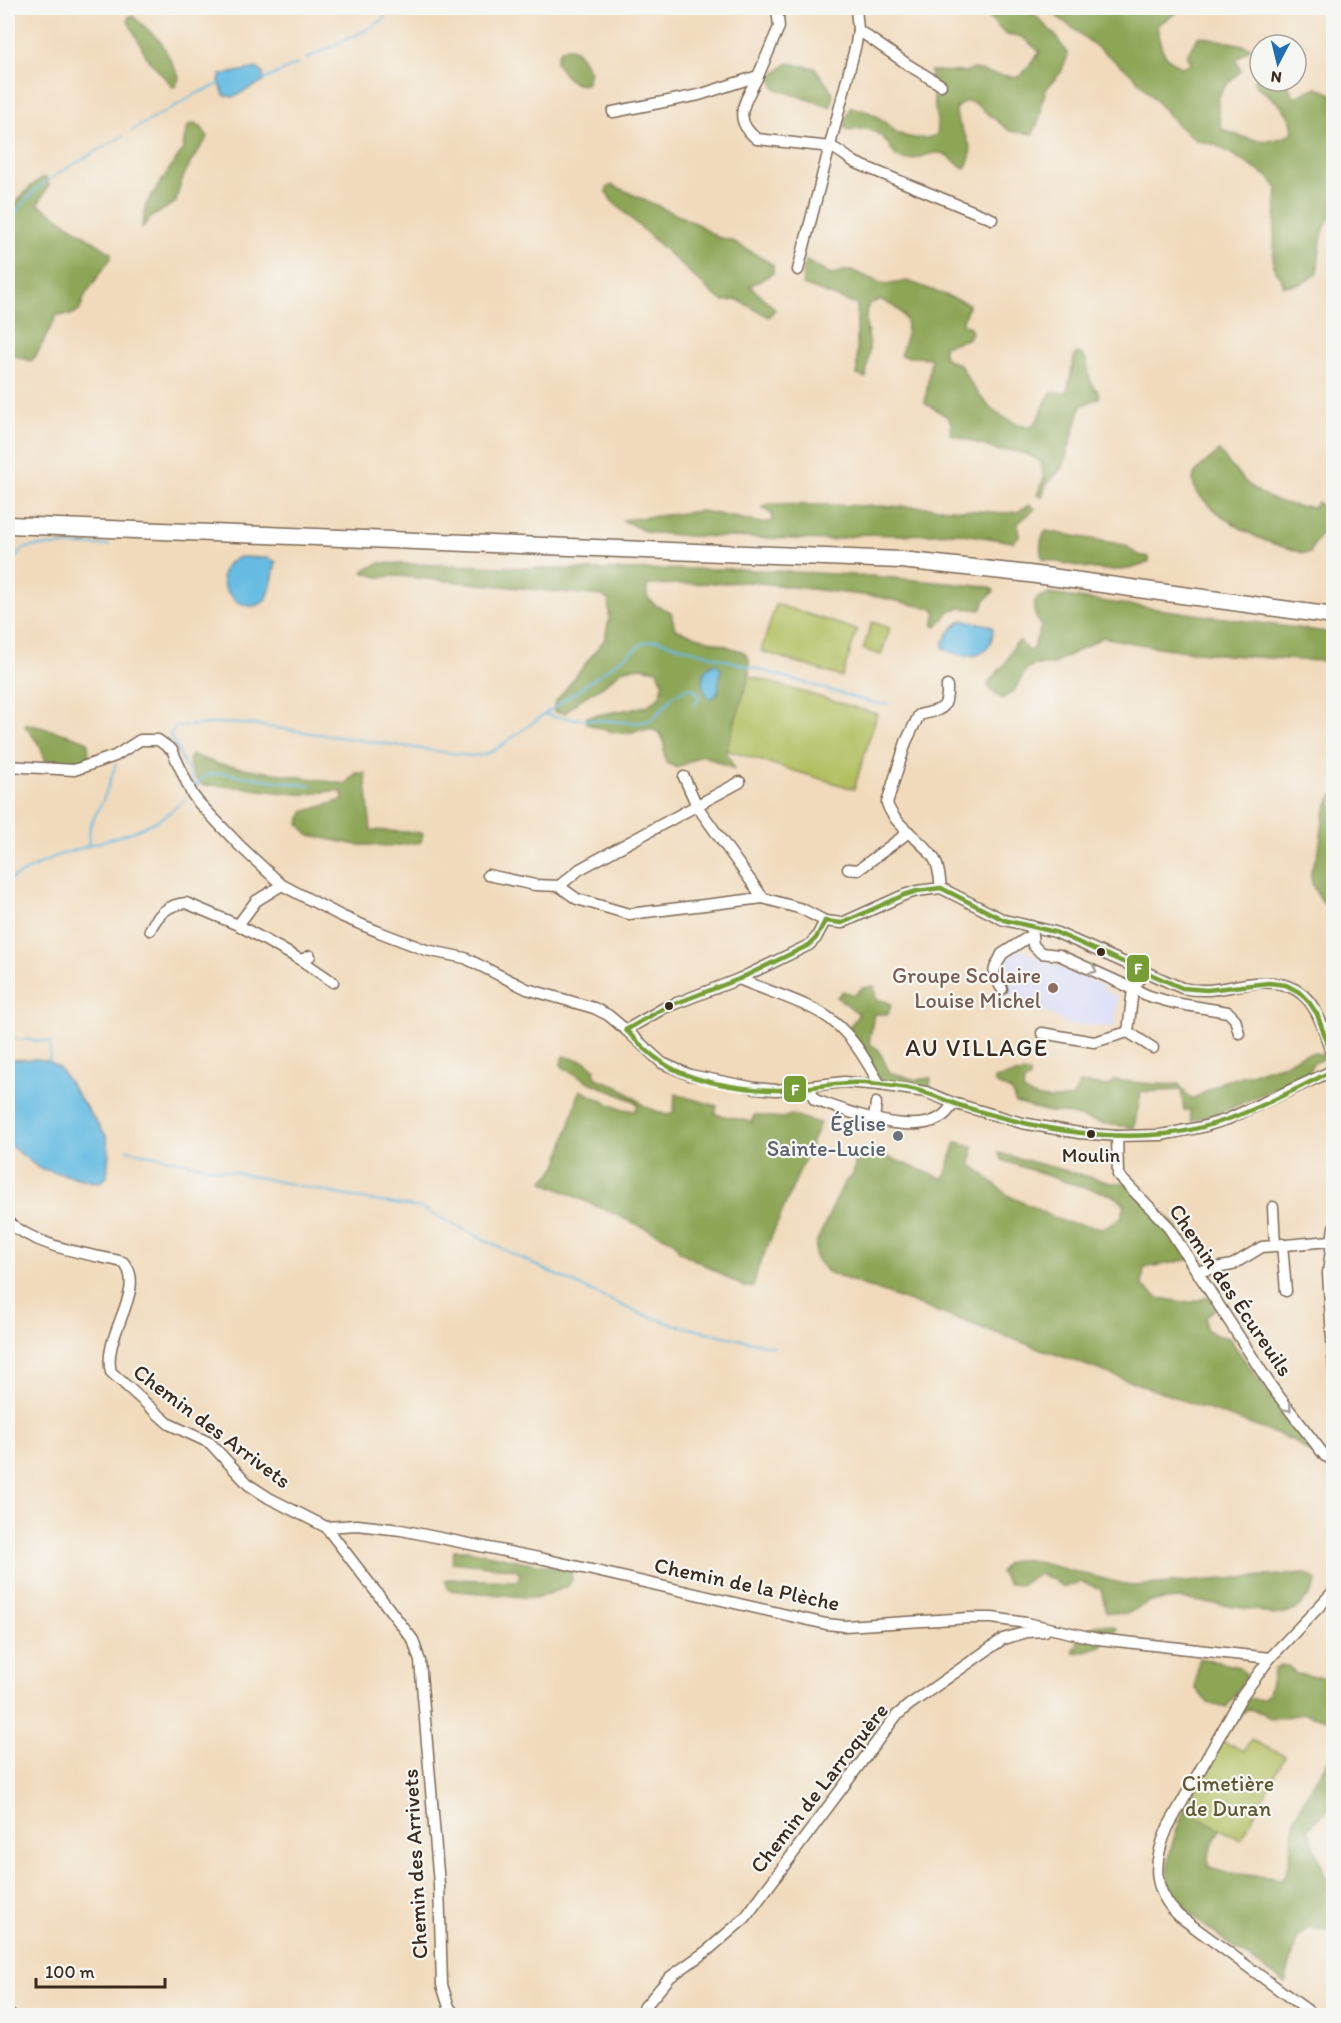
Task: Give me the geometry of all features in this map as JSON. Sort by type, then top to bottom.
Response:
[{"type":"highway","points":[[8,525],[901,560],[1029,574],[1334,616]]},
{"type":"street","points":[[777,8],[779,27],[741,111],[742,121],[748,132],[757,139],[767,141],[831,147],[840,150],[846,158],[856,163],[992,219]]},
{"type":"street","points":[[798,270],[831,147],[858,30],[856,8]]},
{"type":"street","points":[[858,30],[941,85]]},
{"type":"street","points":[[613,112],[699,95],[758,76]]},
{"type":"street","points":[[941,888],[936,862],[892,813],[888,806],[888,799],[906,742],[919,715],[945,705],[948,701],[947,686]]},
{"type":"street","points":[[8,766],[74,770],[115,756],[140,740],[158,740],[172,750],[199,804],[282,885],[341,916],[379,932],[426,950],[465,958],[527,989],[594,1008],[608,1015],[662,1064],[690,1076],[776,1090],[844,1082],[880,1085],[926,1092],[953,1103],[1045,1128],[1117,1136],[1161,1135],[1202,1127],[1228,1119],[1334,1070]]},
{"type":"street","points":[[684,777],[697,806],[763,898]]},
{"type":"street","points":[[560,886],[580,869],[740,782]]},
{"type":"street","points":[[848,869],[858,870],[909,832]]},
{"type":"street","points":[[488,875],[535,885],[560,886],[577,899],[629,914],[763,898],[802,909],[825,921],[842,923],[904,895],[941,888],[986,913],[1031,931],[1065,937],[1105,953],[1143,973],[1182,988],[1216,991],[1259,983],[1290,988],[1302,994],[1312,1003],[1319,1015],[1334,1064]]},
{"type":"street","points":[[238,925],[256,901],[282,885]]},
{"type":"street","points":[[150,930],[155,920],[166,910],[186,903],[238,925],[305,958],[333,982]]},
{"type":"street","points":[[626,1030],[664,1008],[739,980],[809,945],[816,938],[825,921]]},
{"type":"street","points":[[1002,989],[994,975],[999,957],[1031,931]]},
{"type":"street","points":[[1031,931],[1033,945],[1041,953],[1059,954],[1133,989],[1174,1003],[1228,1012],[1235,1019],[1239,1033]]},
{"type":"street","points":[[1128,1032],[1133,989],[1143,973]]},
{"type":"street","points":[[739,980],[820,1013],[835,1023],[862,1054],[880,1085]]},
{"type":"street","points":[[1042,1033],[1094,1042],[1128,1032],[1153,1048]]},
{"type":"street","points":[[809,1087],[815,1100],[874,1120],[909,1124],[944,1116],[953,1103]]},
{"type":"street","points":[[874,1120],[876,1103]]},
{"type":"street","name":"Chemin des Écureuils","points":[[1117,1136],[1118,1175],[1167,1225],[1199,1271],[1271,1386],[1325,1456],[1334,1460]]},
{"type":"street","points":[[1273,1206],[1286,1291]]},
{"type":"street","name":"Chemin des Arrivets","points":[[8,1222],[20,1232],[34,1239],[123,1262],[129,1268],[131,1285],[129,1297],[109,1353],[111,1372],[169,1424],[210,1443],[249,1485],[269,1498],[326,1527],[413,1640],[420,1661],[440,1884],[442,1985],[449,2007],[456,2016]]},
{"type":"street","points":[[1334,1227],[1330,1241],[1328,1273],[1334,1370]]},
{"type":"street","points":[[1199,1271],[1232,1265],[1254,1251],[1278,1245],[1330,1241]]},
{"type":"street","name":"Chemin de la Plèche","points":[[326,1527],[357,1525],[401,1530],[544,1559],[826,1624],[845,1626],[992,1618],[1098,1639],[1270,1658]]},
{"type":"street","points":[[1315,2016],[1179,1916],[1164,1898],[1157,1875],[1157,1861],[1168,1827],[1242,1696],[1270,1658],[1334,1591]]},
{"type":"street","name":"Chemin de Larroquère","points":[[637,2016],[670,1977],[708,1950],[745,1918],[896,1716],[1003,1639],[1027,1632],[1060,1630]]},
{"type":"street","points":[[8,2014],[12,2016]]},
{"type":"shaded area","name":"Groupe Scolaire Louise Michel","points":[[1019,949],[1103,986],[1103,989],[1118,997],[1115,1027],[1067,1024],[1036,1006],[1023,1005],[1024,999],[1003,995],[1005,980],[999,971],[1003,961]]},
{"type":"green space","points":[[980,8],[1028,8],[1055,35],[1068,55],[1061,72],[1047,88],[1042,101],[1041,114],[1033,134],[1010,131],[973,102],[964,102],[956,108],[959,124],[971,151],[965,168],[941,153],[902,159],[897,157],[885,140],[876,133],[867,129],[850,131],[845,128],[845,121],[851,107],[873,114],[904,136],[929,137],[937,134],[938,129],[930,71],[965,72],[974,69],[993,74],[1021,76],[1040,52],[1022,37],[1006,35]]},
{"type":"green space","points":[[1049,8],[1184,8],[1157,25],[1165,55],[1181,67],[1191,64],[1187,54],[1199,36],[1248,46],[1248,50],[1236,60],[1241,71],[1222,90],[1218,110],[1222,129],[1249,139],[1278,139],[1293,131],[1284,110],[1266,93],[1292,93],[1294,97],[1316,88],[1333,95],[1333,214],[1325,226],[1317,274],[1301,284],[1284,286],[1273,266],[1277,187],[1267,176],[1216,145],[1198,141],[1189,135],[1132,74]]},
{"type":"green space","points":[[129,16],[133,16],[161,42],[179,77],[176,86],[173,87],[148,59],[128,21]]},
{"type":"green space","points":[[568,47],[579,54],[590,72],[586,84],[572,82],[556,63],[559,52]]},
{"type":"green space","points":[[788,63],[815,68],[833,93],[831,107],[776,89],[771,80]]},
{"type":"green space","points":[[194,124],[201,127],[208,137],[184,176],[176,202],[153,216],[142,227],[146,204],[183,149],[189,125]]},
{"type":"green space","points":[[42,178],[46,178],[49,185],[38,204],[111,253],[111,258],[85,295],[80,310],[71,315],[57,315],[36,356],[31,361],[8,354],[8,211],[30,187]]},
{"type":"green space","points":[[612,185],[697,224],[717,237],[733,241],[773,265],[773,273],[750,286],[775,309],[769,317],[738,300],[723,301],[713,294],[611,200],[606,191]]},
{"type":"green space","points":[[806,261],[831,275],[853,271],[885,285],[908,281],[969,304],[962,324],[970,327],[972,333],[967,339],[944,346],[944,356],[960,364],[972,386],[996,412],[1018,424],[1030,427],[1038,419],[1052,392],[1067,393],[1075,354],[1083,355],[1087,362],[1090,380],[1099,398],[1081,406],[1063,467],[1046,485],[1042,497],[1037,495],[1044,478],[1040,461],[1031,456],[1009,450],[1000,451],[950,434],[951,422],[948,417],[925,403],[931,358],[900,356],[906,337],[906,322],[898,310],[880,300],[869,304],[867,309],[869,356],[866,378],[857,375],[857,305],[803,285]]},
{"type":"green space","points":[[1219,451],[1235,471],[1260,493],[1282,503],[1298,506],[1314,508],[1317,502],[1333,513],[1333,527],[1321,534],[1310,553],[1303,553],[1263,540],[1234,524],[1203,499],[1193,481],[1197,470]]},
{"type":"green space","points":[[768,504],[925,507],[1005,513],[1017,512],[1030,505],[1035,509],[1018,523],[1019,536],[1013,542],[957,533],[864,534],[831,540],[688,536],[647,532],[622,520],[702,511],[762,523],[772,521],[772,515],[763,508]]},
{"type":"green space","points":[[1046,531],[1125,545],[1138,555],[1149,557],[1149,562],[1124,570],[1110,570],[1043,559],[1041,545]]},
{"type":"green space","points":[[381,563],[591,570],[736,569],[872,576],[990,587],[994,591],[985,600],[981,610],[960,608],[949,611],[937,627],[933,626],[936,612],[933,609],[879,597],[751,582],[647,585],[647,597],[655,605],[671,612],[675,629],[744,652],[749,659],[749,676],[726,750],[734,769],[702,755],[677,768],[666,763],[663,741],[658,732],[648,730],[620,733],[586,723],[587,717],[647,706],[660,696],[663,683],[658,670],[641,667],[624,669],[603,686],[579,700],[565,713],[554,712],[554,704],[605,639],[609,620],[609,601],[603,596],[397,576],[378,577],[363,572]]},
{"type":"green space","points":[[1049,594],[1333,633],[1333,662],[1189,651],[1103,637],[1051,665],[1034,665],[1027,668],[1014,691],[1002,699],[989,689],[988,683],[1005,664],[1015,644],[1020,641],[1028,651],[1033,649],[1041,627],[1034,611],[1035,603],[1037,599]]},
{"type":"green space","points":[[776,604],[857,630],[842,677],[761,651]]},
{"type":"green space","points":[[872,622],[890,628],[881,655],[863,649]]},
{"type":"green space","points":[[749,676],[877,714],[854,789],[726,750]]},
{"type":"green space","points":[[28,724],[88,742],[89,759],[62,767],[52,765],[46,761],[38,742],[24,725]]},
{"type":"green space","points":[[190,756],[218,764],[345,784],[356,773],[365,773],[371,830],[423,833],[421,842],[394,846],[358,845],[308,835],[299,823],[303,812],[343,800],[342,792],[292,794],[202,785],[191,769]]},
{"type":"green space","points":[[1333,795],[1333,910],[1317,894],[1311,876],[1318,852],[1324,815]]},
{"type":"green space","points":[[874,986],[876,999],[891,1005],[888,1014],[874,1014],[869,1043],[879,1050],[889,1072],[916,1080],[931,1078],[929,1091],[881,1081],[847,1030],[859,1014],[837,997],[843,991],[855,995],[862,988]]},
{"type":"green space","points":[[1322,1054],[1322,1059],[1312,1064],[1309,1073],[1222,1112],[1191,1121],[1190,1110],[1184,1110],[1181,1090],[1141,1092],[1134,1128],[1049,1112],[1016,1103],[1011,1091],[995,1083],[995,1079],[1030,1073],[1030,1079],[1024,1082],[1023,1090],[1033,1096],[1053,1099],[1073,1097],[1080,1083],[1110,1086],[1114,1080],[1179,1084],[1188,1097],[1195,1098],[1222,1082],[1285,1064],[1301,1055]]},
{"type":"green space","points":[[563,1056],[587,1062],[595,1070],[594,1074],[598,1079],[615,1085],[644,1106],[666,1115],[674,1112],[675,1094],[717,1106],[715,1114],[752,1122],[754,1115],[782,1118],[792,1115],[820,1123],[757,1271],[753,1287],[744,1287],[679,1251],[674,1241],[545,1183],[543,1180],[558,1164],[580,1090],[618,1108],[635,1111],[638,1105],[563,1067],[561,1064]]},
{"type":"green space","points":[[956,1142],[973,1146],[971,1164],[1009,1196],[1064,1222],[1103,1228],[1121,1218],[1125,1205],[1112,1195],[1002,1160],[999,1153],[1112,1183],[1131,1183],[1172,1221],[1197,1258],[1144,1268],[1142,1285],[1158,1298],[1190,1303],[1209,1297],[1215,1309],[1206,1317],[1206,1329],[1216,1335],[1229,1338],[1264,1387],[1321,1456],[1333,1464],[1333,1467],[1326,1466],[1293,1440],[827,1272],[815,1257],[816,1243],[844,1183],[853,1175],[856,1159],[872,1151],[944,1179]]},
{"type":"green space","points":[[454,1550],[467,1550],[571,1571],[572,1580],[567,1587],[535,1598],[449,1590],[445,1580],[448,1579],[517,1581],[520,1576],[516,1569],[452,1562]]},
{"type":"green space","points":[[1015,1560],[1029,1560],[1132,1586],[1306,1573],[1317,1581],[1310,1595],[1294,1611],[1273,1615],[1257,1610],[1181,1599],[1150,1601],[1127,1614],[1106,1612],[1101,1589],[1081,1582],[1062,1588],[1053,1579],[1039,1574],[1020,1585],[1008,1584],[1000,1572],[1006,1563]]},
{"type":"green space","points":[[1100,1624],[1117,1629],[1107,1634],[1102,1646],[1074,1654],[1074,1649],[1078,1645],[1077,1639],[1093,1635],[1093,1627]]},
{"type":"green space","points":[[1199,1658],[1240,1667],[1247,1676],[1226,1708],[1208,1703],[1195,1688]]},
{"type":"green space","points":[[1281,1665],[1290,1667],[1296,1674],[1319,1677],[1333,1683],[1333,1726],[1331,1721],[1305,1714],[1270,1719],[1263,1713],[1249,1709],[1243,1712],[1230,1730],[1227,1727],[1245,1699],[1263,1699],[1268,1694],[1275,1668]]},
{"type":"green space","name":"Cimetière de Duran","points":[[1251,1740],[1285,1756],[1241,1840],[1184,1810],[1222,1741],[1244,1751]]},
{"type":"green space","points":[[1333,1753],[1333,1801],[1326,1812],[1308,1828],[1327,1881],[1333,1886],[1333,1930],[1308,1929],[1297,1938],[1285,1983],[1218,1936],[1182,1905],[1173,1892],[1169,1880],[1170,1852],[1184,1810],[1220,1829],[1208,1856],[1208,1866],[1222,1872],[1282,1879],[1288,1866],[1292,1831],[1297,1816]]},
{"type":"water","points":[[257,68],[263,74],[263,82],[233,97],[224,95],[219,80],[221,75]]},
{"type":"water","points":[[239,557],[268,558],[276,562],[268,596],[257,605],[247,606],[238,601],[229,594],[224,585],[223,575],[227,565]]},
{"type":"water","points":[[963,620],[993,628],[991,641],[981,653],[969,656],[943,648],[944,640],[949,632]]},
{"type":"water","points":[[716,663],[721,669],[718,693],[711,699],[704,690],[703,679],[707,669]]},
{"type":"water","points":[[8,1060],[49,1061],[59,1068],[106,1136],[109,1150],[107,1177],[102,1181],[94,1182],[39,1168],[8,1144]]},
{"type":"waterway","points":[[306,59],[370,28],[384,19],[386,8]]},
{"type":"waterway","points":[[261,81],[297,64]]},
{"type":"waterway","points":[[131,131],[198,93],[220,84]]},
{"type":"waterway","points":[[8,221],[36,189],[57,174],[123,136]]},
{"type":"waterway","points":[[9,567],[22,549],[36,546],[109,545]]},
{"type":"waterway","points":[[311,786],[221,773],[204,776],[196,787],[170,735],[175,727],[221,723],[255,725],[471,756],[483,755],[495,750],[645,642],[657,640],[877,704],[888,704]]},
{"type":"waterway","points":[[545,714],[553,717],[638,723],[653,719],[673,696],[689,687],[697,692],[699,698],[695,705]]},
{"type":"waterway","points":[[88,846],[90,826],[104,798],[116,764]]},
{"type":"waterway","points":[[8,880],[56,856],[135,831],[162,818],[186,799]]},
{"type":"waterway","points":[[8,1038],[51,1042],[49,1064]]},
{"type":"waterway","points":[[127,1150],[362,1199],[421,1208],[636,1312],[675,1325],[774,1347]]},
{"type":"transit line","name":"F","points":[[825,921],[842,923],[904,895],[941,888],[1004,920],[1055,932],[1182,988],[1207,990],[1269,983],[1286,985],[1299,992],[1317,1014],[1334,1062]]},
{"type":"transit line","name":"F","points":[[626,1030],[664,1008],[739,979],[809,945],[816,938],[825,921]]},
{"type":"transit line","name":"F","points":[[626,1030],[643,1048],[663,1063],[688,1075],[718,1084],[777,1090],[849,1083],[886,1085],[916,1090],[960,1106],[1016,1121],[1065,1131],[1115,1136],[1165,1134],[1209,1125],[1252,1110],[1334,1070]]},
{"type":"place","name":"Groupe Scolaire Louise Michel","points":[[1053,988]]},
{"type":"place","name":"Moulin","points":[[1091,1134]]},
{"type":"place","name":"Église Sainte-Lucie","points":[[898,1136]]},
{"type":"district","name":"AU VILLAGE","points":[[977,1047]]}]
